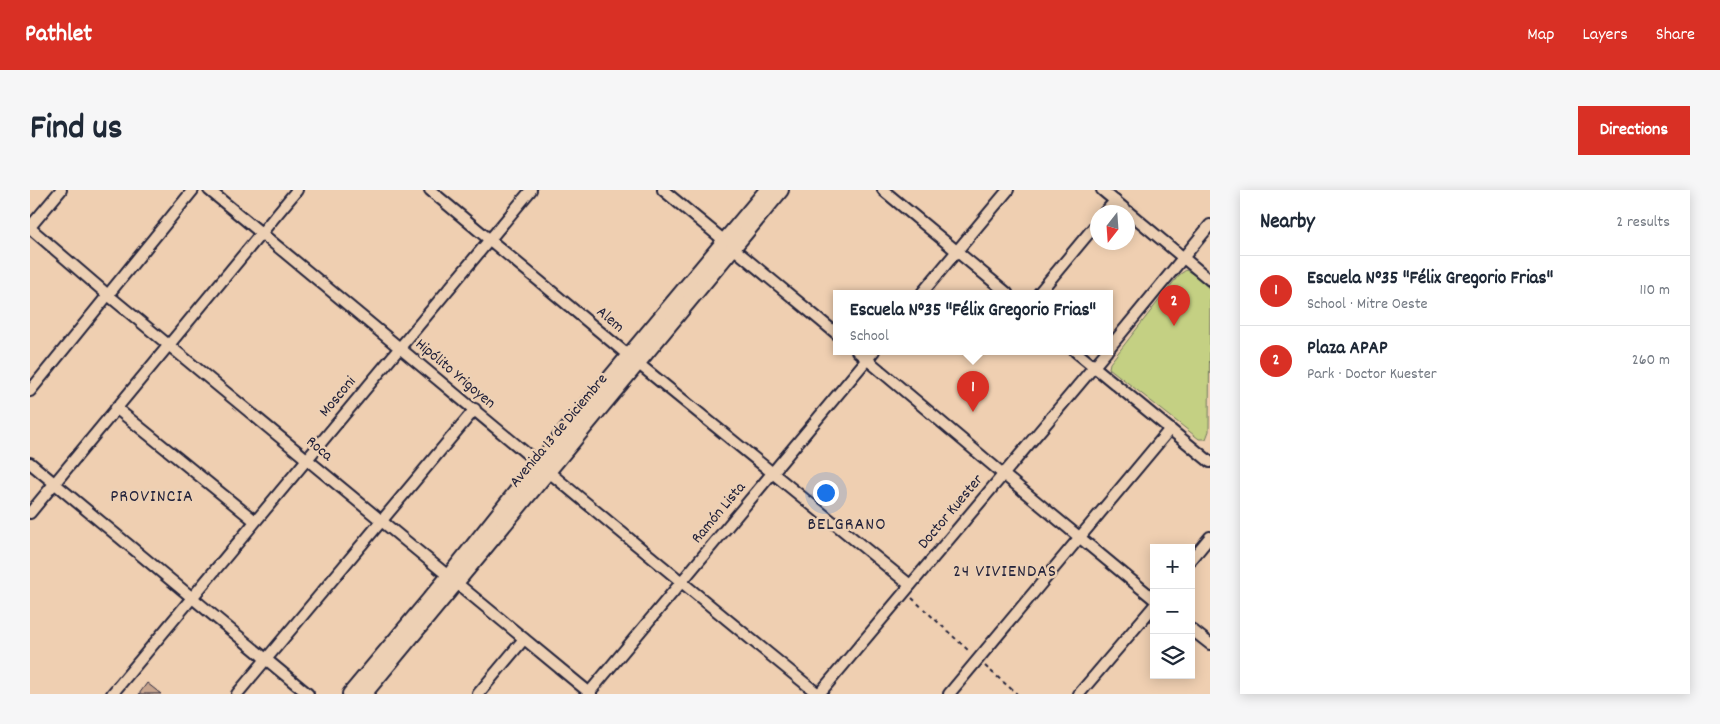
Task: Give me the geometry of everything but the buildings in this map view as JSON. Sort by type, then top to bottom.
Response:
[{"type":"street","points":[[30,228],[61,190]]},
{"type":"street","points":[[30,391],[193,190]]},
{"type":"street","name":"Hipólito Yrigoyen","points":[[208,190],[819,694]]},
{"type":"street","points":[[30,513],[297,190]]},
{"type":"street","name":"Alem","points":[[430,190],[772,472],[907,588]]},
{"type":"street","name":"Mosconi","points":[[112,694],[306,458],[531,190]]},
{"type":"street","points":[[663,190],[833,331]]},
{"type":"street","name":"Avenida 13 de Diciembre","points":[[729,245],[767,190]]},
{"type":"street","name":"Avenida 13 de Diciembre","points":[[364,694],[543,467],[729,245],[781,190]]},
{"type":"street","points":[[883,190],[1003,290]]},
{"type":"street","points":[[925,290],[1008,190]]},
{"type":"street","points":[[1102,190],[1210,280]]},
{"type":"street","points":[[1111,205],[1115,201]]},
{"type":"street","points":[[1113,343],[1210,225]]},
{"type":"street","name":"Roca","points":[[30,228],[168,345],[589,693]]},
{"type":"street","points":[[1041,290],[1090,232]]},
{"type":"street","points":[[870,355],[1003,474],[1150,596]]},
{"type":"street","name":"Ramón Lista","points":[[589,693],[870,355]]},
{"type":"street","points":[[1080,355],[1210,462]]},
{"type":"street","name":"Doctor Kuester","points":[[819,694],[1104,355]]},
{"type":"street","points":[[116,408],[255,522]]},
{"type":"street","points":[[237,694],[475,409]]},
{"type":"street","points":[[949,694],[1078,536],[1170,428]]},
{"type":"street","points":[[30,463],[308,694]]},
{"type":"street","points":[[1195,555],[1210,537]]},
{"type":"street","name":"Avenida 13 de Diciembre","points":[[350,694],[452,580]]},
{"type":"street","points":[[1079,694],[1150,611]]},
{"type":"street","points":[[1195,632],[1210,644]]},
{"type":"street","points":[[478,694],[524,639]]},
{"type":"path","points":[[907,588],[978,659],[1017,694]]},
{"type":"green space","points":[[1186,270],[1201,279],[1210,290],[1209,431],[1206,439],[1199,439],[1109,368],[1110,363],[1179,275]]},
{"type":"place","name":"Plaza APAP","points":[[1174,326]]},
{"type":"place","name":"Escuela N°35 \"Félix Gregorio Frias\"","points":[[973,412]]},
{"type":"district","name":"PROVINCIA","points":[[152,497]]},
{"type":"district","name":"BELGRANO","points":[[847,525]]},
{"type":"district","name":"24 VIVIENDAS","points":[[1005,572]]}]
